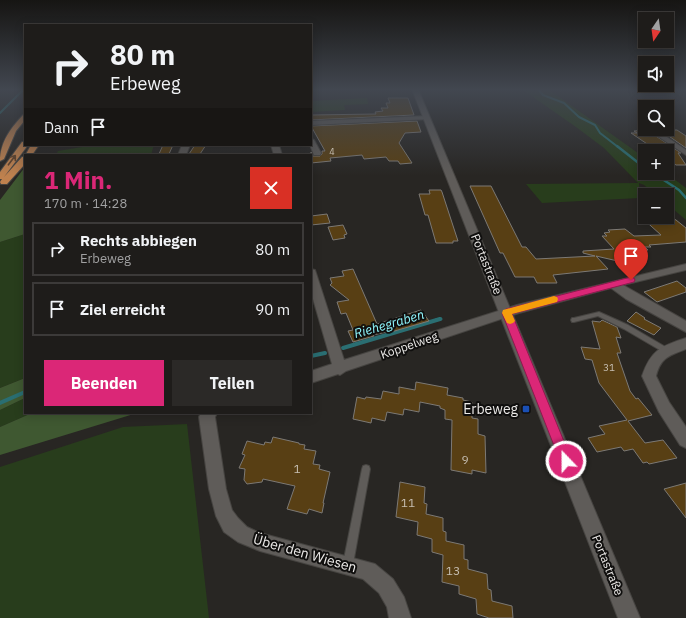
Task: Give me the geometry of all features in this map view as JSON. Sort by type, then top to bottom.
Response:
[{"type":"highway","points":[[0,160],[13,130],[23,118]]},
{"type":"highway","points":[[0,160],[20,135]]},
{"type":"highway","points":[[0,177],[24,145]]},
{"type":"highway","points":[[0,185],[24,160]]},
{"type":"street","points":[[312,123],[427,118]]},
{"type":"street","name":"Portastraße","points":[[427,118],[629,618]]},
{"type":"street","points":[[660,136],[686,153]]},
{"type":"street","points":[[312,142],[317,153]]},
{"type":"street","points":[[506,313],[613,284],[686,267]]},
{"type":"street","points":[[312,276],[340,369]]},
{"type":"street","points":[[613,284],[630,296],[686,327]]},
{"type":"street","name":"Koppelweg","points":[[312,377],[340,369],[506,313]]},
{"type":"street","points":[[686,343],[662,354],[653,364],[649,376],[664,407],[686,440]]},
{"type":"street","name":"Über den Wiesen","points":[[209,414],[207,418],[219,500],[224,513],[232,526],[244,536],[260,542],[368,571],[386,586],[397,604],[400,618]]},
{"type":"lane","points":[[574,320],[599,314],[626,327],[667,352]]},
{"type":"lane","points":[[348,566],[366,469]]},
{"type":"green space","points":[[563,118],[589,118],[638,153],[638,180],[674,179],[686,188],[686,220],[674,210],[674,188],[648,188],[639,183],[638,198],[542,203],[526,184],[638,183],[604,148]]},
{"type":"green space","points":[[88,146],[154,146],[151,154],[56,154],[58,151]]},
{"type":"green space","points":[[24,168],[24,234],[0,242],[0,200]]},
{"type":"green space","points":[[24,234],[24,378],[0,388],[0,242]]},
{"type":"green space","points":[[24,378],[24,398],[0,410],[0,388]]},
{"type":"green space","points":[[24,398],[24,414],[30,414],[0,427],[0,410]]},
{"type":"green space","points":[[30,414],[134,414],[0,455],[0,427]]},
{"type":"green space","points":[[187,424],[209,618],[0,618],[0,467],[123,427]]},
{"type":"building","points":[[312,118],[355,118],[312,120]]},
{"type":"building","points":[[417,121],[421,132],[405,133],[399,143],[412,163],[400,164],[398,161],[389,161],[386,157],[364,159],[362,155],[330,158],[331,161],[312,163],[312,154],[313,156],[320,156],[322,151],[325,151],[312,126]]},
{"type":"building","points":[[674,130],[677,130],[686,136],[686,148],[669,136],[674,136]]},
{"type":"building","points":[[634,131],[638,131],[638,136],[656,136],[668,144],[647,144],[631,133],[637,133]]},
{"type":"building","points":[[163,146],[173,146],[169,154],[159,154]]},
{"type":"building","points":[[194,146],[205,146],[200,154],[189,154]]},
{"type":"building","points":[[674,148],[681,153],[678,153],[686,165],[674,164]]},
{"type":"building","points":[[470,186],[491,186],[522,247],[526,247],[536,259],[595,256],[583,253],[583,251],[614,249],[602,236],[607,236],[604,233],[610,232],[608,230],[625,229],[634,236],[661,235],[649,224],[674,224],[674,219],[686,228],[686,242],[649,245],[651,247],[645,247],[648,250],[634,251],[635,265],[596,256],[608,269],[553,275],[557,283],[537,283],[534,277],[515,277],[503,253],[500,253]]},
{"type":"building","points":[[429,190],[441,190],[458,241],[453,241],[453,243],[436,243],[428,215],[425,215],[419,194],[430,194]]},
{"type":"building","points":[[327,214],[330,223],[312,225],[312,216]]},
{"type":"building","points":[[343,225],[347,234],[344,235],[345,238],[333,240],[328,227]]},
{"type":"building","points":[[353,269],[377,324],[421,310],[429,321],[391,332],[373,335],[374,336],[353,342],[348,331],[353,330],[346,313],[341,314],[337,302],[349,300],[330,285],[332,283],[330,278],[344,276],[342,271]]},
{"type":"building","points":[[677,281],[686,288],[686,292],[657,302],[644,292]]},
{"type":"building","points":[[636,312],[645,318],[644,319],[661,328],[654,335],[627,321]]},
{"type":"building","points":[[602,320],[617,327],[621,338],[616,337],[621,353],[617,353],[630,391],[652,415],[628,421],[645,443],[663,440],[677,458],[649,464],[647,462],[643,463],[633,449],[624,451],[621,447],[597,452],[588,438],[605,434],[599,426],[627,420],[599,383],[592,360],[585,359],[581,347],[600,349],[592,321],[600,322]]},
{"type":"building","points":[[416,382],[448,388],[447,395],[463,398],[463,400],[472,402],[472,418],[478,419],[478,434],[485,436],[486,473],[472,470],[472,474],[451,470],[452,420],[445,419],[445,410],[440,408],[440,406],[420,402],[419,412],[404,409],[403,415],[387,412],[385,421],[372,418],[371,423],[353,419],[357,397],[365,399],[366,397],[381,399],[383,391],[399,394],[399,387],[415,390]]},
{"type":"building","points":[[273,437],[299,443],[305,445],[304,449],[316,451],[313,464],[320,465],[319,469],[330,472],[322,513],[309,509],[307,514],[287,509],[295,486],[263,479],[262,482],[247,484],[244,480],[245,469],[239,468],[245,455],[242,454],[247,441],[264,445],[265,442],[271,443]]},
{"type":"building","points":[[400,482],[425,487],[424,503],[427,504],[426,514],[443,518],[443,531],[446,532],[446,541],[464,545],[464,559],[468,560],[468,569],[487,574],[488,589],[491,590],[492,601],[512,606],[513,618],[489,618],[477,614],[476,599],[459,594],[459,586],[442,582],[443,555],[432,552],[432,539],[417,535],[418,522],[396,517]]},
{"type":"building","points":[[686,483],[686,518],[664,489]]},
{"type":"waterway","name":"Riehegraben","points":[[581,118],[595,125],[600,133],[618,147]]},
{"type":"waterway","name":"Riehegraben","points":[[617,146],[638,162]]},
{"type":"waterway","name":"Riehegraben","points":[[664,180],[679,190],[686,198]]},
{"type":"waterway","name":"Riehegraben","points":[[343,348],[438,320]]},
{"type":"waterway","name":"Riehegraben","points":[[312,356],[325,353]]},
{"type":"waterway","name":"Riehegraben","points":[[0,403],[24,392]]},
{"type":"slow traffic","points":[[510,321],[506,313],[554,299]]},
{"type":"place","name":"Erbeweg","points":[[526,409]]},
{"type":"route","points":[[566,461],[506,313],[631,280]]}]
